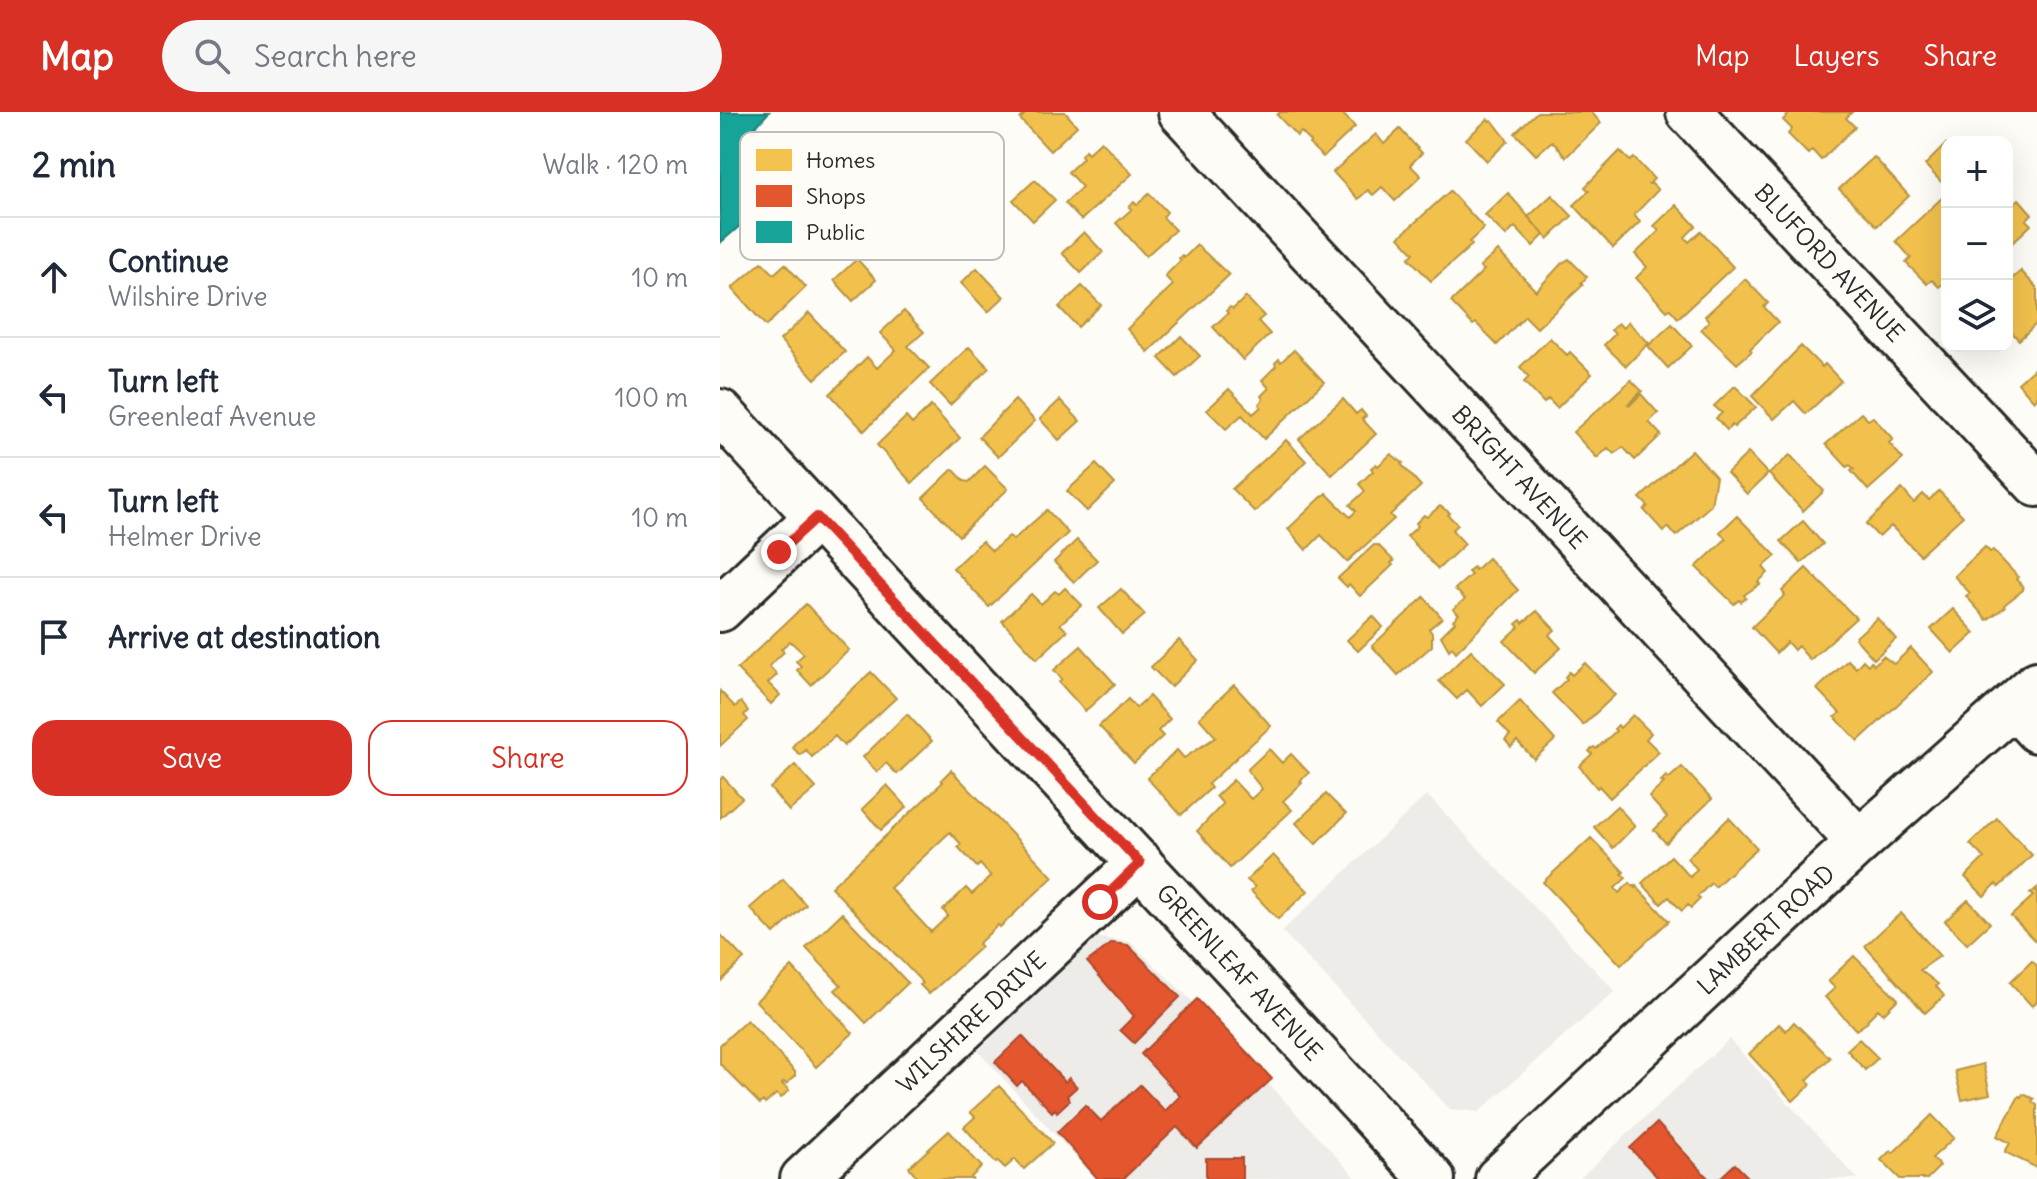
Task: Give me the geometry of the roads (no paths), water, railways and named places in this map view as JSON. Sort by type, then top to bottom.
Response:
[{"type":"street","name":"BRIGHT AVENUE","points":[[1181,112],[1859,842]]},
{"type":"street","name":"BLUFORD AVENUE","points":[[1689,112],[2037,484]]},
{"type":"street","name":"GREENLEAF AVENUE","points":[[720,412],[1432,1179]]},
{"type":"street","points":[[720,609],[817,517]]},
{"type":"street","name":"LAMBERT ROAD","points":[[1498,1179],[1859,842],[2029,706]]},
{"type":"street","name":"WILSHIRE DRIVE","points":[[803,1179],[1140,863]]}]
